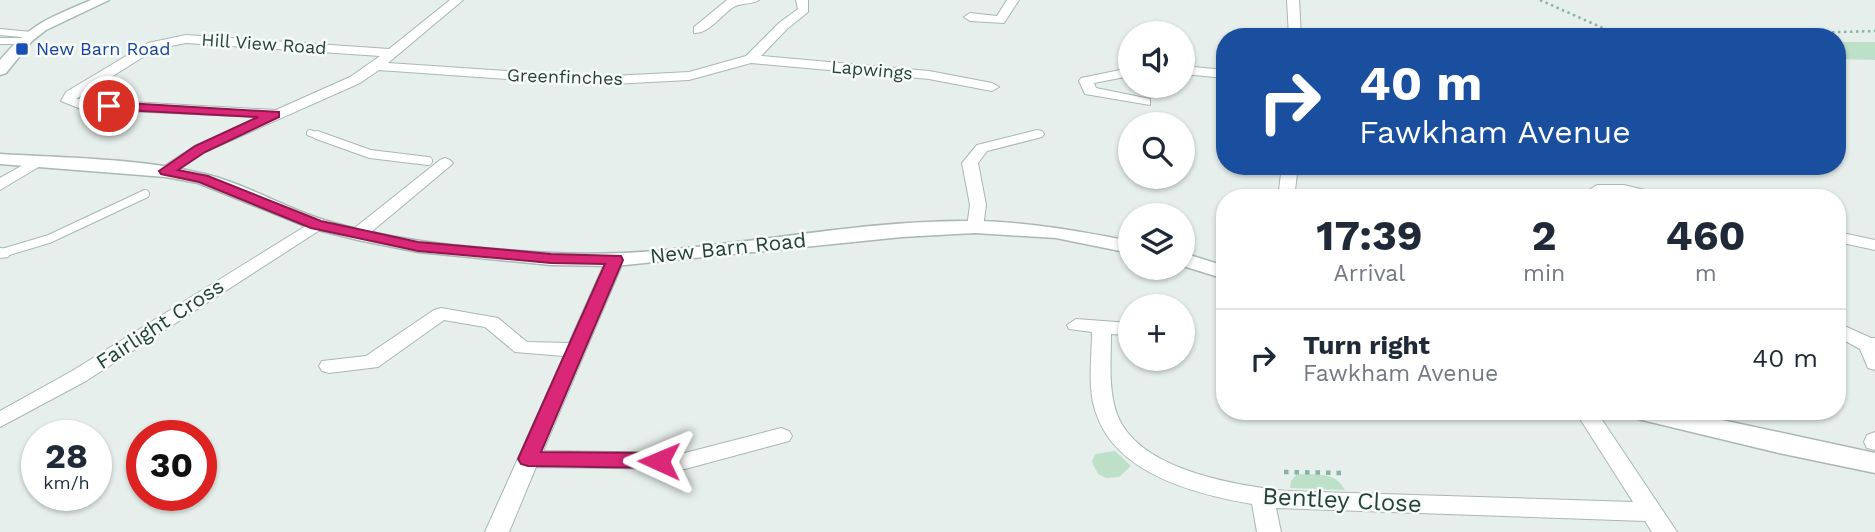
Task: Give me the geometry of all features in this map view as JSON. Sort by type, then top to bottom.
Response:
[{"type":"street","points":[[0,70],[28,38],[61,17],[102,0]]},
{"type":"street","points":[[166,171],[200,149],[355,80],[376,66],[438,6],[457,0]]},
{"type":"street","points":[[698,30],[732,2],[753,0]]},
{"type":"street","points":[[751,60],[783,26],[804,10],[802,0]]},
{"type":"street","points":[[970,17],[1000,20],[1013,0]]},
{"type":"street","points":[[1293,0],[1295,28]]},
{"type":"street","name":"Hill View Road","points":[[275,114],[81,105],[68,101],[71,95],[152,46],[186,40],[391,52]]},
{"type":"street","name":"Greenfinches","points":[[376,66],[593,81],[689,76],[751,60]]},
{"type":"street","name":"Lapwings","points":[[751,60],[929,75],[992,87]]},
{"type":"street","points":[[1195,71],[1216,73]]},
{"type":"street","points":[[1118,74],[1086,81],[1090,91],[1118,97]]},
{"type":"street","points":[[1124,98],[1145,102]]},
{"type":"street","points":[[975,227],[978,205],[970,163],[982,148],[1022,144],[1037,134]]},
{"type":"street","name":"New Barn Road","points":[[0,159],[166,171],[203,179],[317,224],[358,234],[418,246],[551,259],[615,260],[902,231],[975,227],[1056,232],[1118,245]]},
{"type":"street","points":[[0,185],[37,162]]},
{"type":"street","points":[[358,234],[445,163]]},
{"type":"street","name":"Fairlight Cross","points":[[0,420],[79,376],[317,224]]},
{"type":"street","points":[[1846,239],[1875,245]]},
{"type":"street","points":[[497,532],[615,260]]},
{"type":"street","points":[[1195,263],[1216,271]]},
{"type":"street","points":[[329,366],[371,362],[441,314],[491,322],[522,348],[575,350]]},
{"type":"street","points":[[1076,325],[1118,328]]},
{"type":"street","name":"Bentley Close","points":[[1101,327],[1106,413],[1122,438],[1143,457],[1165,472],[1193,482],[1262,498],[1652,512]]},
{"type":"street","points":[[1846,334],[1873,351]]},
{"type":"street","points":[[1591,420],[1665,532]]},
{"type":"street","points":[[1678,420],[1875,463]]},
{"type":"street","points":[[528,459],[685,461],[781,436]]},
{"type":"street","points":[[1262,498],[1269,532]]},
{"type":"lane","points":[[0,32],[28,38]]},
{"type":"lane","points":[[0,41],[28,38]]},
{"type":"lane","points":[[310,133],[370,153],[445,163]]},
{"type":"lane","points":[[1,253],[48,239],[145,194]]},
{"type":"path","points":[[1540,0],[1603,28]]},
{"type":"path","points":[[1846,32],[1875,31]]},
{"type":"path","points":[[1284,472],[1343,473]]},
{"type":"green space","points":[[1846,42],[1875,42],[1875,60],[1846,59]]},
{"type":"green space","points":[[1115,451],[1131,466],[1119,477],[1106,478],[1098,474],[1092,462],[1095,454]]},
{"type":"green space","points":[[1297,474],[1331,477],[1345,490],[1290,488],[1291,481]]},
{"type":"place","name":"New Barn Road","points":[[22,49]]},
{"type":"route","points":[[109,106],[275,114],[200,149],[166,171],[232,189],[317,224],[418,246],[551,259],[615,260],[528,459],[659,461]]}]
